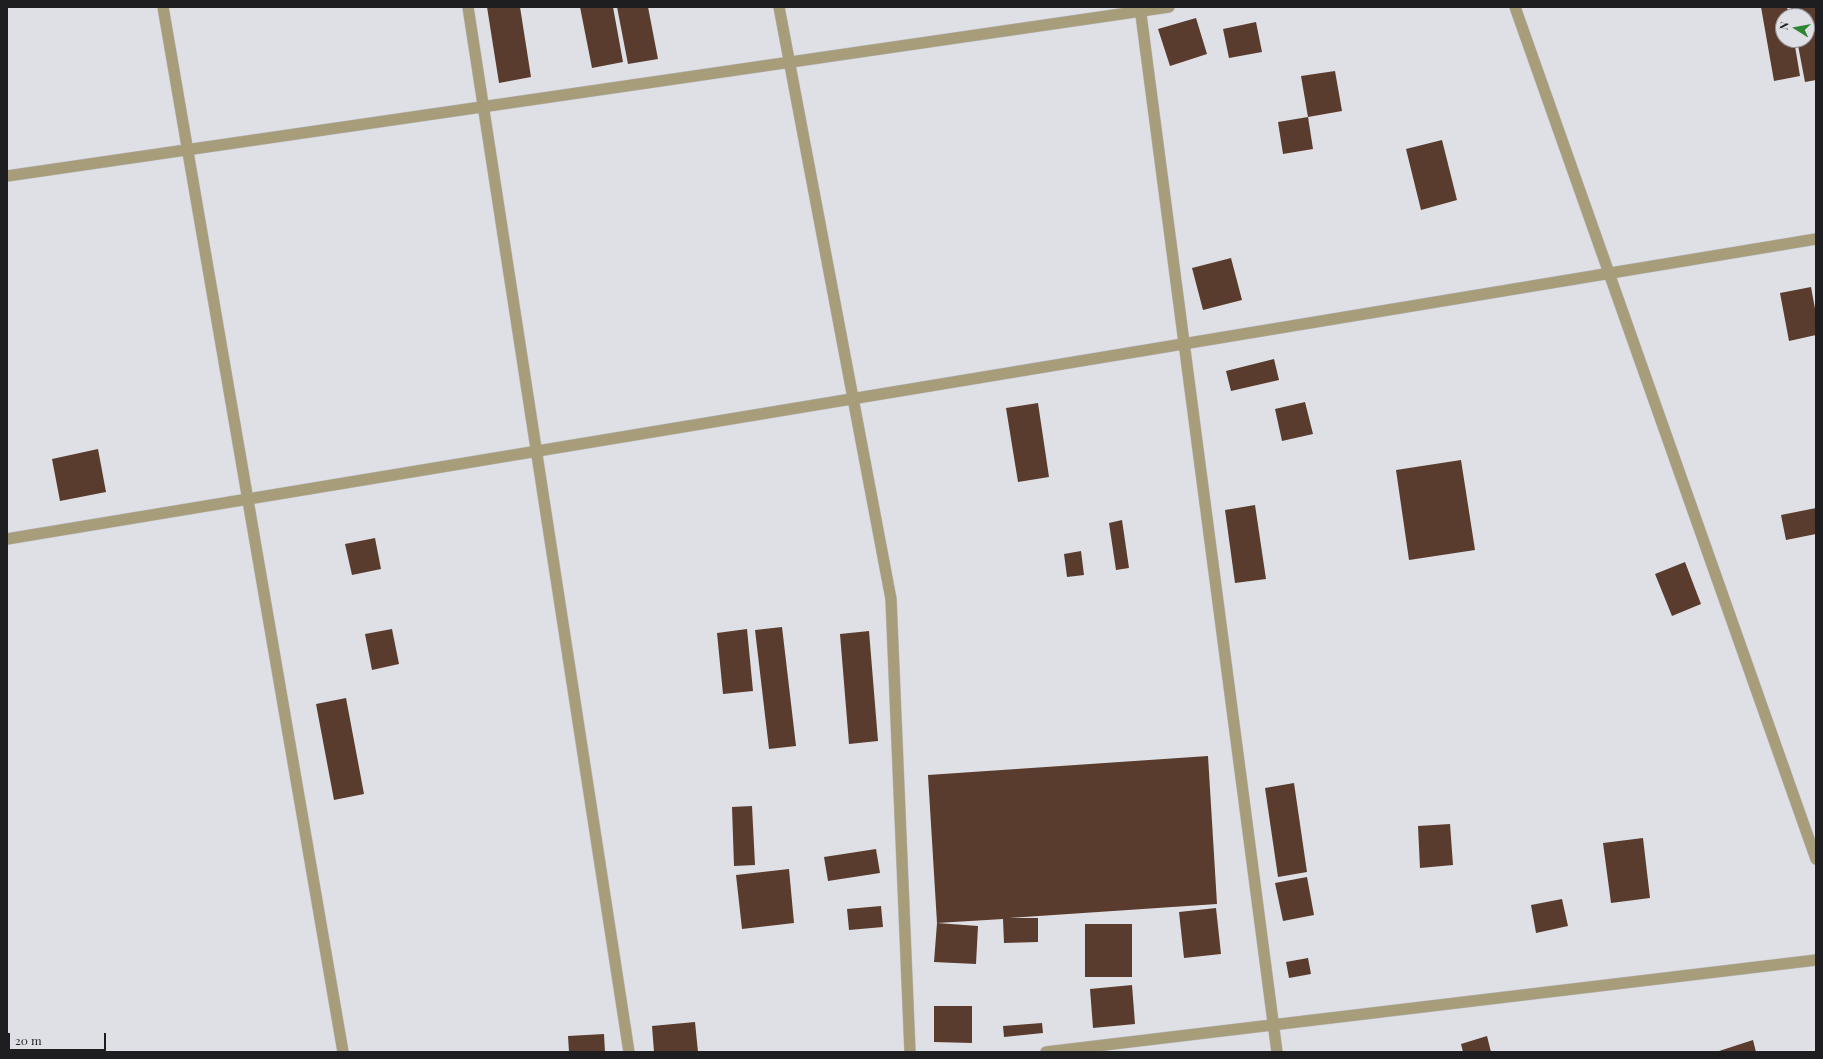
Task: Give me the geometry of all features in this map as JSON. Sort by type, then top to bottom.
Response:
[{"type":"street","points":[[163,7],[343,1052]]},
{"type":"street","points":[[468,7],[629,1052]]},
{"type":"street","points":[[779,7],[891,599],[910,1052]]},
{"type":"street","points":[[7,176],[789,62],[1140,9],[1169,7]]},
{"type":"street","points":[[1514,7],[1816,859]]},
{"type":"street","points":[[1140,9],[1277,1052]]},
{"type":"street","points":[[7,539],[1816,239]]},
{"type":"street","points":[[1046,1052],[1816,960]]},
{"type":"building","points":[[487,7],[520,7],[531,77],[499,83]]},
{"type":"building","points":[[580,7],[613,7],[623,62],[592,68]]},
{"type":"building","points":[[617,7],[648,7],[658,59],[628,64]]},
{"type":"building","points":[[1761,7],[1787,7],[1775,8],[1775,48],[1795,48],[1800,76],[1774,81]]},
{"type":"building","points":[[1816,7],[1816,80],[1805,82],[1799,48],[1815,48],[1815,8],[1791,8]]},
{"type":"building","points":[[1196,18],[1207,54],[1170,66],[1158,29]]},
{"type":"building","points":[[1256,22],[1262,52],[1229,58],[1223,29]]},
{"type":"building","points":[[1335,71],[1342,111],[1308,117],[1301,76]]},
{"type":"building","points":[[1308,117],[1313,149],[1283,154],[1278,122]]},
{"type":"building","points":[[1442,140],[1457,200],[1421,210],[1406,149]]},
{"type":"building","points":[[1231,258],[1242,300],[1203,310],[1192,268]]},
{"type":"building","points":[[1811,287],[1816,314],[1816,335],[1789,341],[1780,293]]},
{"type":"building","points":[[1274,359],[1279,380],[1231,391],[1226,371]]},
{"type":"building","points":[[1305,402],[1313,434],[1282,441],[1275,409]]},
{"type":"building","points":[[1038,403],[1049,477],[1018,482],[1006,408]]},
{"type":"building","points":[[98,449],[106,492],[60,501],[52,459]]},
{"type":"building","points":[[1461,460],[1475,550],[1409,560],[1396,470]]},
{"type":"building","points":[[1255,505],[1266,579],[1235,583],[1225,510]]},
{"type":"building","points":[[1816,508],[1816,534],[1786,540],[1781,515]]},
{"type":"building","points":[[1122,520],[1129,568],[1116,570],[1109,523]]},
{"type":"building","points":[[375,538],[381,569],[352,575],[345,544]]},
{"type":"building","points":[[1081,551],[1084,575],[1067,577],[1064,554]]},
{"type":"building","points":[[1685,562],[1701,604],[1672,616],[1655,574]]},
{"type":"building","points":[[782,627],[796,746],[769,749],[755,630]]},
{"type":"building","points":[[392,629],[399,664],[372,670],[365,634]]},
{"type":"building","points":[[747,629],[753,691],[723,694],[717,633]]},
{"type":"building","points":[[869,631],[878,741],[849,744],[840,634]]},
{"type":"building","points":[[346,698],[364,794],[334,800],[316,704]]},
{"type":"building","points":[[1208,756],[1217,904],[1009,918],[1038,918],[1038,942],[1004,943],[1003,919],[937,923],[928,775]]},
{"type":"building","points":[[1294,783],[1307,872],[1278,877],[1265,788]]},
{"type":"building","points":[[752,806],[755,865],[734,866],[732,807]]},
{"type":"building","points":[[1450,824],[1453,865],[1420,868],[1418,826]]},
{"type":"building","points":[[1643,838],[1650,898],[1611,903],[1603,843]]},
{"type":"building","points":[[876,849],[880,873],[828,881],[824,857]]},
{"type":"building","points":[[789,869],[794,923],[742,929],[736,875]]},
{"type":"building","points":[[1307,877],[1314,915],[1283,921],[1275,883]]},
{"type":"building","points":[[1562,899],[1568,926],[1536,933],[1531,905]]},
{"type":"building","points":[[881,906],[883,927],[849,930],[847,909]]},
{"type":"building","points":[[1216,908],[1221,954],[1184,958],[1179,912]]},
{"type":"building","points":[[937,923],[978,926],[976,964],[934,962]]},
{"type":"building","points":[[1085,924],[1132,924],[1132,977],[1085,977]]},
{"type":"building","points":[[1308,958],[1311,974],[1289,978],[1286,962]]},
{"type":"building","points":[[1132,985],[1135,1024],[1093,1028],[1090,989]]},
{"type":"building","points":[[934,1006],[972,1006],[972,1043],[934,1042]]},
{"type":"building","points":[[695,1022],[698,1052],[654,1052],[652,1026]]},
{"type":"building","points":[[1042,1023],[1043,1033],[1004,1037],[1003,1026]]},
{"type":"building","points":[[604,1034],[605,1052],[569,1052],[568,1036]]},
{"type":"building","points":[[1487,1036],[1491,1052],[1463,1052],[1461,1044]]},
{"type":"building","points":[[1753,1040],[1756,1052],[1716,1052]]}]
